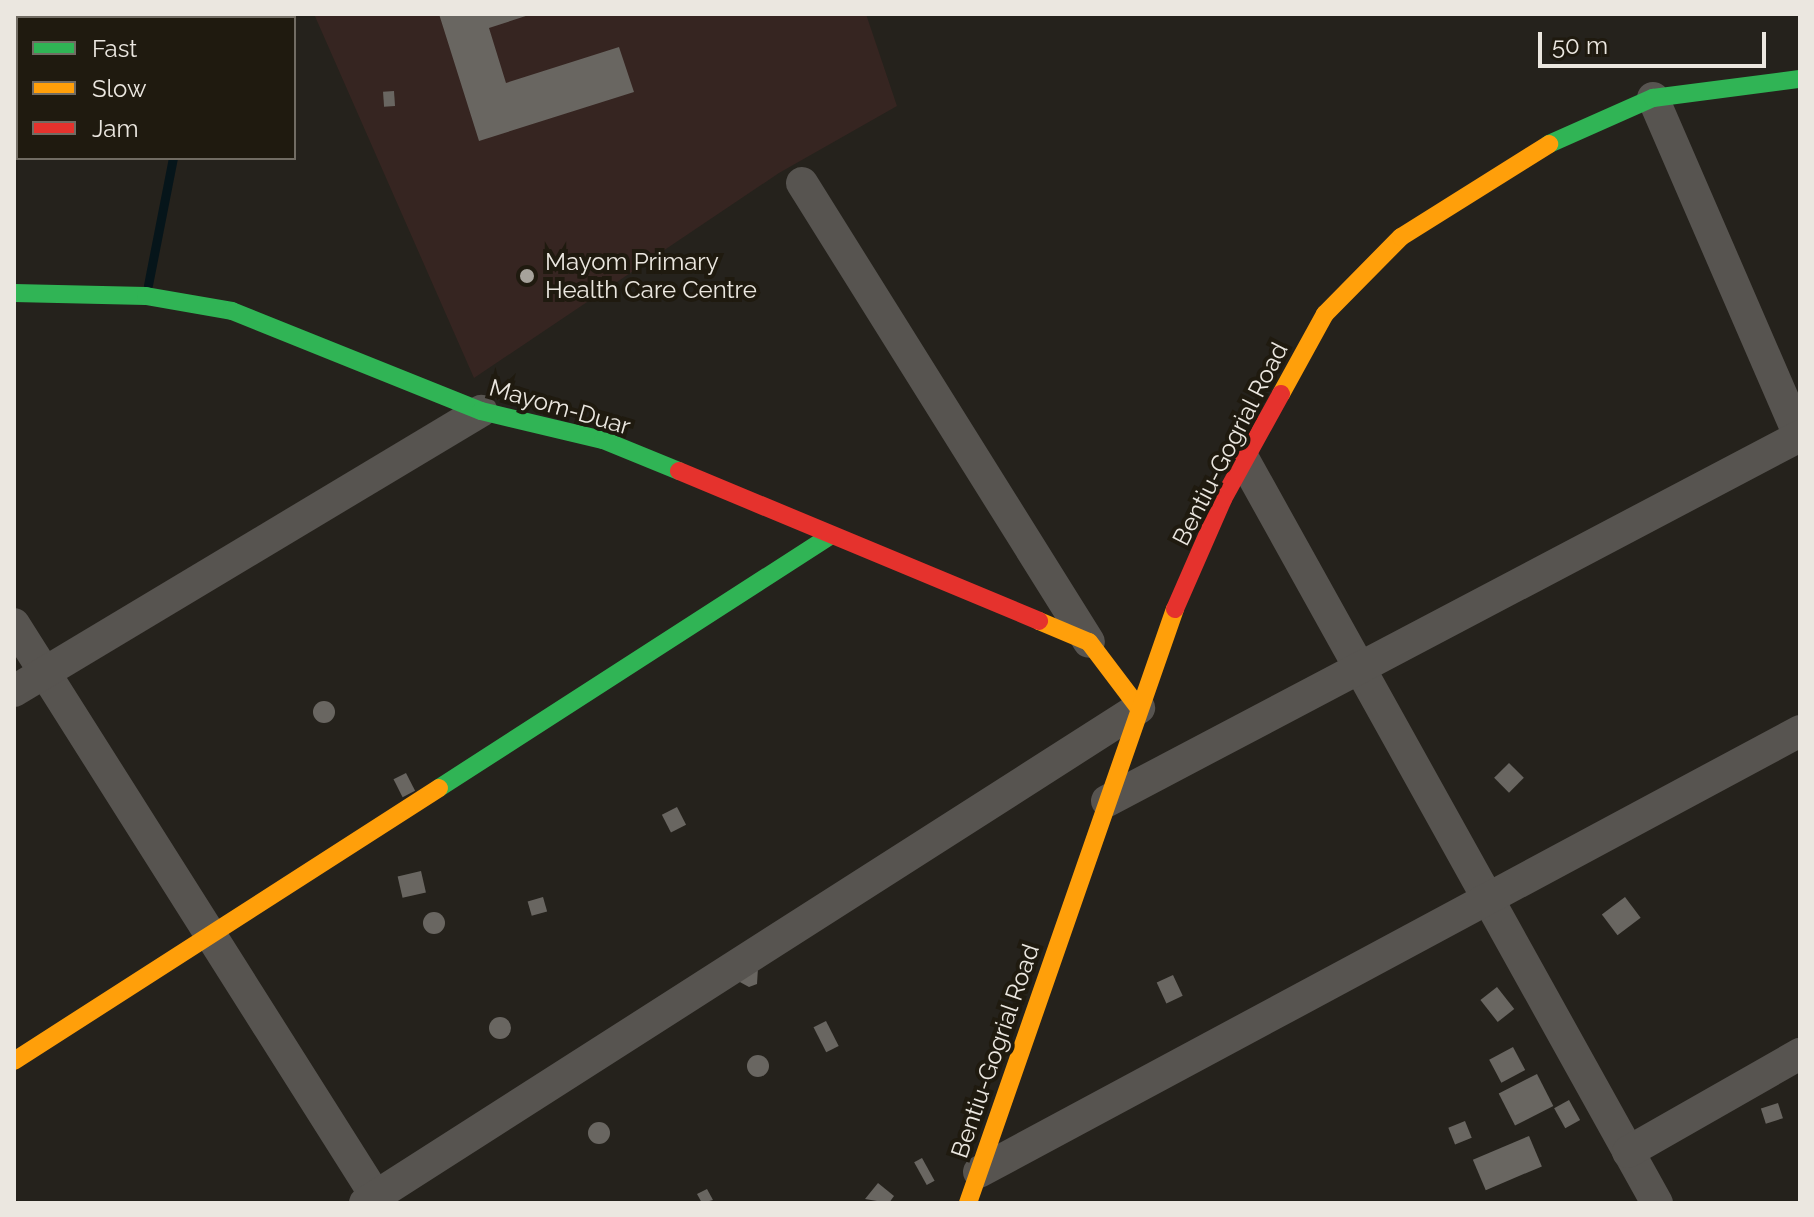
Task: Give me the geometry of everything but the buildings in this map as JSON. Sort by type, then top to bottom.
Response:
[{"type":"street","name":"Bentiu-Gogrial Road","points":[[968,1203],[1176,608],[1244,460],[1325,314],[1401,237],[1547,145],[1653,98],[1800,79]]},
{"type":"street","points":[[1107,801],[1800,437],[1653,98]]},
{"type":"street","points":[[14,624],[374,1201],[1139,708],[1089,642],[802,183]]},
{"type":"street","name":"Mayom-Duar","points":[[14,293],[146,296],[232,311],[481,411],[603,440],[1089,642]]},
{"type":"street","points":[[14,691],[481,411]]},
{"type":"street","points":[[1244,460],[1657,1203]]},
{"type":"street","points":[[14,1061],[831,535]]},
{"type":"street","points":[[979,1172],[1486,896],[1800,731]]},
{"type":"street","points":[[1628,1152],[1800,1054]]},
{"type":"shaded area","name":"Mayom Primary Health Care Centre","points":[[314,14],[866,14],[897,106],[779,173],[474,378]]},
{"type":"waterway","points":[[148,285],[173,160]]},
{"type":"traffic: fast","points":[[1549,144],[1653,98],[1800,79]]},
{"type":"traffic: fast","points":[[14,293],[146,296],[232,311],[481,411],[603,440],[679,471]]},
{"type":"traffic: fast","points":[[439,788],[831,535]]},
{"type":"traffic: slow","points":[[1281,394],[1325,314],[1401,237],[1549,144]]},
{"type":"traffic: slow","points":[[968,1203],[1175,609]]},
{"type":"traffic: slow","points":[[1039,621],[1089,642],[1139,708]]},
{"type":"traffic: slow","points":[[14,1061],[439,788]]},
{"type":"traffic: jam","points":[[1175,609],[1223,499],[1281,394]]},
{"type":"traffic: jam","points":[[679,471],[1039,621]]},
{"type":"place","name":"Mayom Primary Health Care Centre","points":[[527,276]]}]
